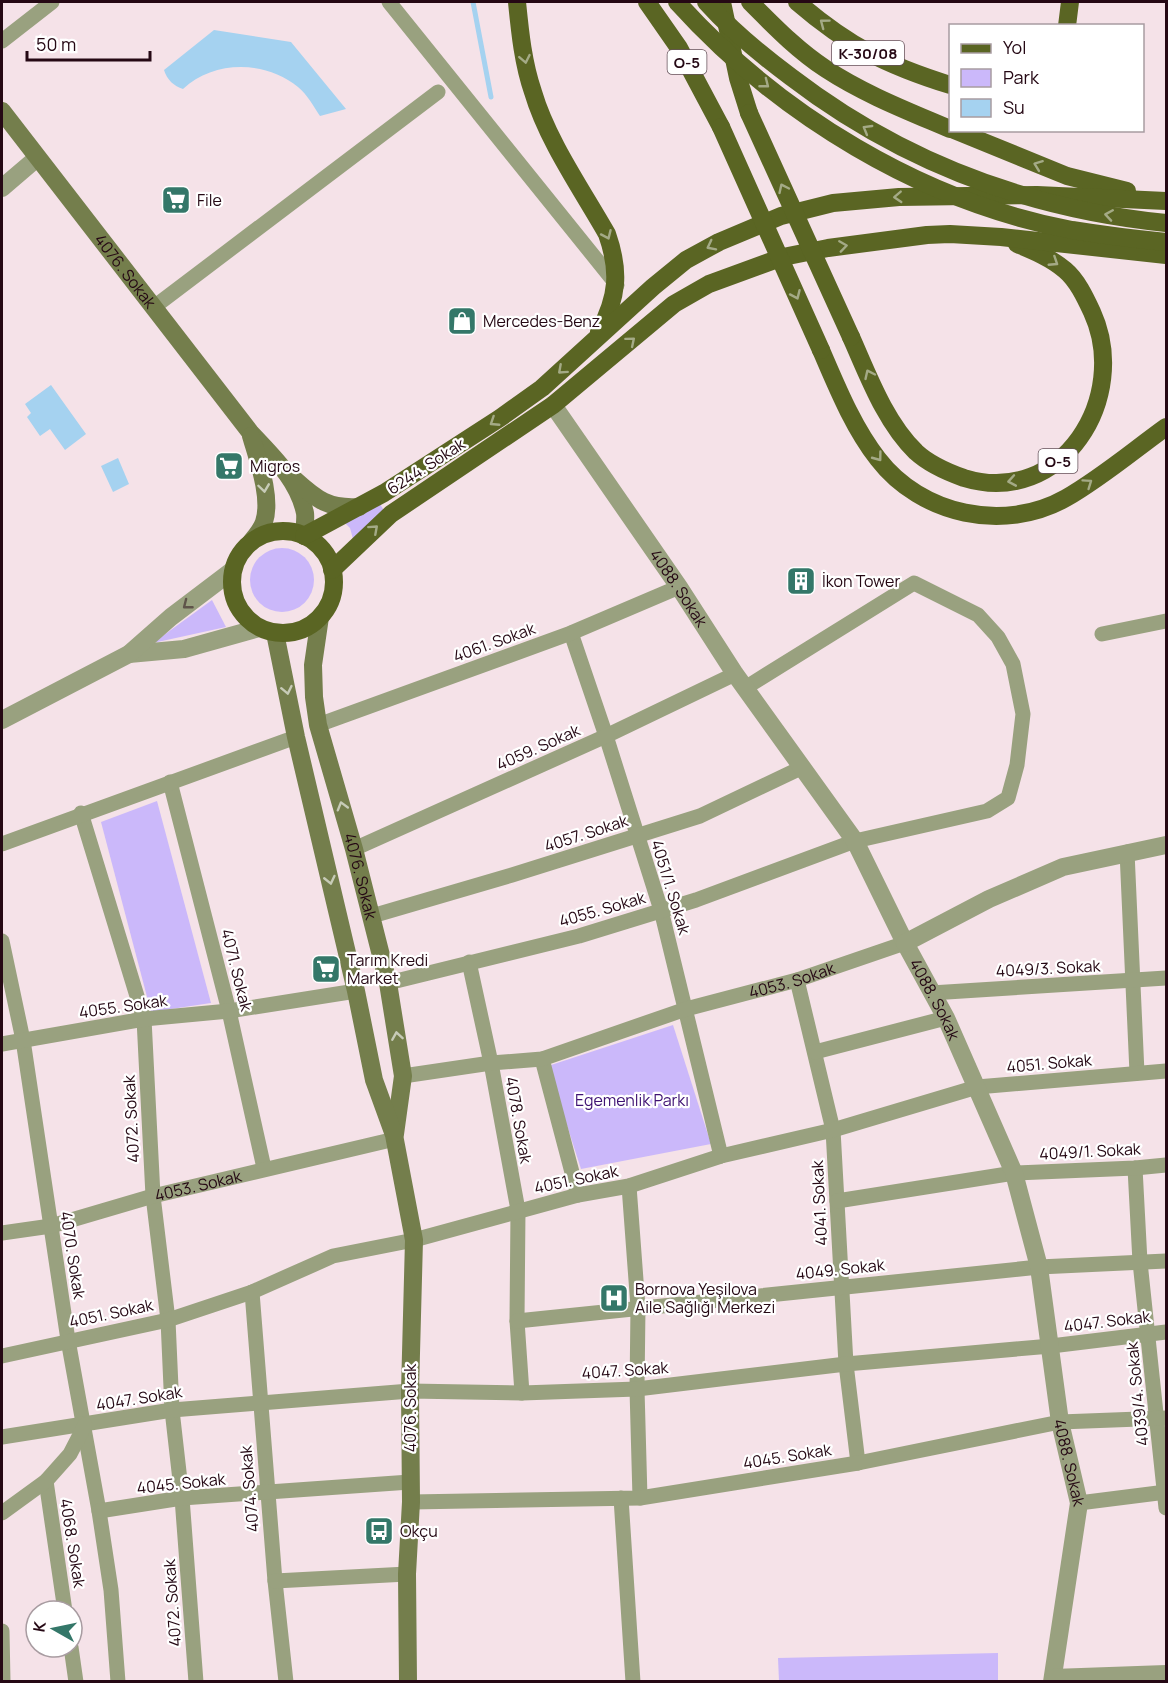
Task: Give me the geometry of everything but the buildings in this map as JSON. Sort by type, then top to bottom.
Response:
[{"type":"main road","points":[[517,2],[524,58],[536,102],[607,234],[615,263],[616,285],[609,312],[594,341]]},
{"type":"main road","name":"O-5","points":[[647,2],[679,48],[721,127],[849,411],[873,453],[905,485],[923,498],[946,508],[973,515],[1018,514],[1056,502],[1082,488],[1167,427]]},
{"type":"main road","points":[[677,2],[767,86],[834,133],[900,171],[961,198],[1024,218],[1071,229],[1167,242]]},
{"type":"main road","points":[[706,2],[745,41],[813,94],[861,126],[922,158],[1018,195],[1072,209],[1167,223]]},
{"type":"main road","name":"O-5","points":[[722,2],[748,113],[851,337],[895,425],[916,452],[935,465],[971,480],[995,483],[1022,479],[1059,461],[1085,432],[1095,409],[1101,386],[1103,362],[1100,335],[1088,304],[1067,271],[1041,255],[1001,237]]},
{"type":"main road","points":[[750,2],[783,35],[826,70],[862,90],[949,129]]},
{"type":"main road","name":"K-30/08","points":[[797,2],[864,51],[909,72],[949,84]]},
{"type":"main road","points":[[1067,24],[1070,2]]},
{"type":"main road","name":"4076. Sokak","points":[[2,111],[250,432],[285,471],[298,494],[305,514],[304,536]]},
{"type":"main road","points":[[957,132],[1061,174],[1167,200]]},
{"type":"main road","name":"6244. Sokak","points":[[304,536],[359,507],[500,418],[542,388],[653,286],[686,260],[741,232],[781,216],[813,207],[860,200],[935,195],[1037,195],[1167,200]]},
{"type":"main road","name":"6244. Sokak","points":[[332,570],[391,514],[553,405],[674,304],[731,274],[783,256],[837,246],[927,235],[1001,237],[1167,255]]},
{"type":"main road","name":"4076. Sokak","points":[[250,432],[260,468],[266,513],[264,525],[251,542]]},
{"type":"main road","points":[[285,471],[324,503],[334,507],[359,507]]},
{"type":"main road","points":[[291,532],[304,536],[316,544],[326,556],[332,570],[334,586],[329,603],[320,617],[307,627],[291,633],[267,630],[246,617],[236,603],[232,587],[233,570],[240,555],[251,542],[263,535],[291,532]]},
{"type":"main road","name":"4076. Sokak","points":[[320,617],[313,665],[318,725],[354,849],[388,983],[403,1076],[395,1137]]},
{"type":"main road","name":"4076. Sokak","points":[[267,630],[296,737],[356,991],[374,1080],[395,1137],[414,1240],[410,1391],[411,1502],[407,1574],[408,1682]]},
{"type":"street","points":[[2,40],[52,2]]},
{"type":"street","points":[[389,2],[616,285]]},
{"type":"street","points":[[154,307],[438,92]]},
{"type":"street","points":[[2,188],[37,158]]},
{"type":"street","name":"4088. Sokak","points":[[553,405],[679,587],[740,681],[855,841],[905,943],[946,1018],[1014,1173],[1039,1266],[1060,1422],[1079,1503],[1053,1680]]},
{"type":"street","points":[[2,720],[129,654],[171,617],[233,570]]},
{"type":"street","name":"4059. Sokak","points":[[354,849],[606,736],[740,681],[914,583],[978,615],[998,637],[1013,664],[1023,714],[1017,765],[1008,798],[987,812],[855,841]]},
{"type":"street","name":"4061. Sokak","points":[[318,725],[571,633],[679,587]]},
{"type":"street","points":[[1102,634],[1167,621]]},
{"type":"street","points":[[129,654],[184,649],[267,630]]},
{"type":"street","name":"4051/1. Sokak","points":[[571,633],[661,910],[721,1156]]},
{"type":"street","points":[[2,844],[81,813],[296,737]]},
{"type":"street","name":"4057. Sokak","points":[[372,916],[700,816],[803,767]]},
{"type":"street","name":"4071. Sokak","points":[[170,782],[229,1011],[264,1168]]},
{"type":"street","name":"4072. Sokak","points":[[81,813],[144,1019],[153,1196],[168,1320],[172,1410],[182,1498],[196,1682]]},
{"type":"street","name":"4055. Sokak","points":[[388,983],[579,936],[696,900],[855,841]]},
{"type":"street","name":"4053. Sokak","points":[[403,1076],[491,1063],[542,1059],[686,1009],[796,980],[905,943],[989,899],[1063,867],[1167,845]]},
{"type":"street","points":[[1126,852],[1137,1073]]},
{"type":"street","name":"4070. Sokak","points":[[2,946],[23,1040],[68,1340],[99,1511],[111,1590],[118,1682]]},
{"type":"street","name":"4078. Sokak","points":[[469,962],[491,1063],[518,1210],[517,1321],[522,1393]]},
{"type":"street","name":"4049/3. Sokak","points":[[931,993],[1167,978]]},
{"type":"street","name":"4041. Sokak","points":[[796,980],[833,1130],[846,1364],[858,1463]]},
{"type":"street","name":"4055. Sokak","points":[[2,1044],[144,1019],[229,1011],[356,991]]},
{"type":"street","points":[[815,1052],[946,1018]]},
{"type":"street","points":[[542,1059],[578,1195]]},
{"type":"street","name":"4051. Sokak","points":[[2,1356],[168,1320],[252,1292],[333,1256],[414,1240],[518,1210],[578,1195],[629,1186],[721,1156],[833,1130],[977,1087],[1167,1071]]},
{"type":"street","name":"4053. Sokak","points":[[2,1233],[51,1226],[153,1196],[395,1137]]},
{"type":"street","name":"4049/1. Sokak","points":[[837,1201],[1014,1173],[1167,1165]]},
{"type":"street","name":"4039/4. Sokak","points":[[1135,1168],[1140,1262],[1148,1334],[1162,1418],[1167,1508]]},
{"type":"street","points":[[629,1186],[638,1307],[637,1389],[640,1498]]},
{"type":"street","name":"4049. Sokak","points":[[517,1321],[1039,1266],[1167,1261]]},
{"type":"street","name":"4074. Sokak","points":[[252,1292],[267,1493],[286,1682]]},
{"type":"street","name":"4047. Sokak","points":[[2,1437],[172,1410],[410,1391],[522,1393],[637,1389],[846,1364],[1051,1346],[1167,1332]]},
{"type":"street","name":"4045. Sokak","points":[[411,1502],[640,1498],[858,1463],[1060,1422],[1162,1418]]},
{"type":"street","points":[[2,1513],[46,1481],[70,1454],[85,1425]]},
{"type":"street","name":"4068. Sokak","points":[[46,1481],[63,1599]]},
{"type":"street","name":"4045. Sokak","points":[[99,1511],[182,1498],[410,1482]]},
{"type":"street","points":[[1079,1503],[1166,1492]]},
{"type":"street","points":[[621,1498],[633,1682]]},
{"type":"street","points":[[275,1581],[407,1574]]},
{"type":"street","points":[[2,1631],[3,1682]]},
{"type":"street","points":[[73,1659],[76,1682]]},
{"type":"street","points":[[1053,1680],[1167,1674]]},
{"type":"green space","points":[[380,504],[385,512],[353,539],[350,528],[345,523]]},
{"type":"green space","points":[[276,548],[288,548],[305,557],[312,568],[314,580],[312,592],[305,603],[288,612],[276,612],[264,607],[255,598],[250,586],[250,574],[255,562],[264,553]]},
{"type":"green space","points":[[212,600],[226,627],[153,643]]},
{"type":"green space","points":[[157,801],[211,1003],[151,1012],[101,822]]},
{"type":"green space","name":"Egemenlik Parkı","points":[[673,1025],[711,1144],[581,1169],[548,1066]]},
{"type":"green space","points":[[998,1653],[998,1681],[779,1681],[778,1658]]},
{"type":"water","points":[[214,30],[291,42],[346,109],[320,116],[298,87],[285,78],[255,68],[240,67],[209,73],[195,79],[183,89],[174,84],[164,70]]},
{"type":"water","points":[[51,385],[86,434],[65,450],[50,429],[40,436],[27,417],[31,413],[25,404]]},
{"type":"water","points":[[118,458],[129,484],[113,492],[101,466]]},
{"type":"waterway","points":[[473,2],[491,97]]},
{"type":"place","name":"File","points":[[176,200]]},
{"type":"place","name":"Mercedes-Benz","points":[[462,321]]},
{"type":"place","name":"Migros","points":[[229,466]]},
{"type":"place","name":"İkon Tower","points":[[801,581]]},
{"type":"place","name":"Tarım Kredi Market","points":[[326,969]]},
{"type":"place","name":"Bornova Yeşilova Aile Sağlığı Merkezi","points":[[614,1298]]},
{"type":"place","name":"Okçu","points":[[379,1531]]}]
